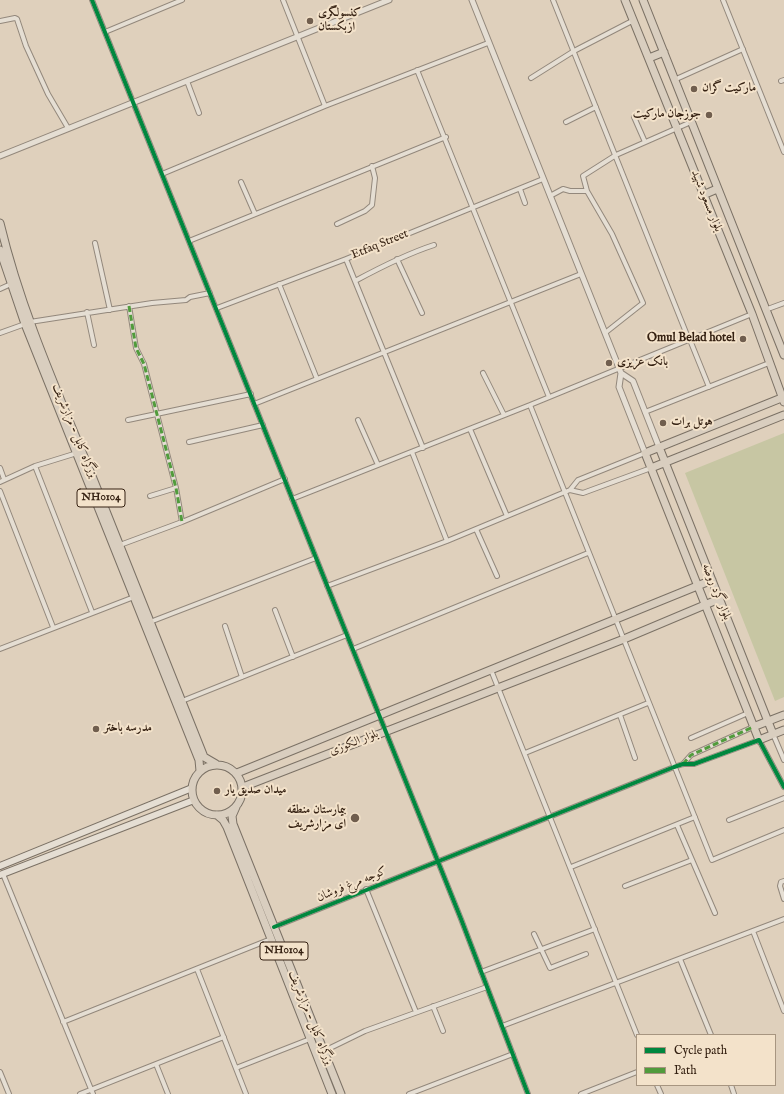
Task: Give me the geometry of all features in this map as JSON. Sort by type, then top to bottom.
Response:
[{"type":"main road","name":"بلوار مسعود شهید","points":[[626,0],[752,314],[783,399]]},
{"type":"main road","name":"بلوار مسعود شهید","points":[[643,0],[768,318],[784,355]]},
{"type":"main road","points":[[649,58],[664,52]]},
{"type":"main road","points":[[703,195],[717,189]]},
{"type":"main road","name":"بزرگراه کابل - مزارشریف","points":[[0,223],[28,323],[76,453],[198,760],[200,771]]},
{"type":"main road","name":"بزرگراه کابل - مزارشریف","points":[[0,250],[11,284],[120,545],[204,757],[216,764]]},
{"type":"main road","points":[[755,323],[768,318]]},
{"type":"main road","points":[[645,453],[783,399]]},
{"type":"main road","points":[[651,468],[784,415]]},
{"type":"main road","name":"بلوار گرد روضه","points":[[659,447],[773,734]]},
{"type":"main road","name":"بلوار گرد روضه","points":[[645,453],[758,740]]},
{"type":"main road","name":"بلوار الکوزی","points":[[237,773],[712,580]]},
{"type":"main road","name":"بلوار الکوزی","points":[[243,787],[509,682],[624,639],[719,599]]},
{"type":"main road","points":[[753,727],[784,715]]},
{"type":"main road","points":[[758,740],[784,730]]},
{"type":"main road","points":[[2,875],[194,800],[192,788],[196,777],[200,771],[216,764]]},
{"type":"main road","name":"NH0104","points":[[216,764],[229,767],[237,773]]},
{"type":"main road","points":[[237,773],[243,787]]},
{"type":"main road","name":"NH0104","points":[[236,807],[243,794],[243,787]]},
{"type":"main road","points":[[0,866],[192,788]]},
{"type":"main road","name":"NH0104","points":[[194,800],[203,811],[217,816]]},
{"type":"main road","points":[[217,816],[224,815],[236,807]]},
{"type":"main road","name":"بزرگراه کابل - مزارشریف","points":[[236,807],[232,816],[233,824],[341,1094]]},
{"type":"main road","name":"بزرگراه کابل - مزارشریف","points":[[217,816],[223,820],[227,827],[332,1094]]},
{"type":"street","points":[[92,0],[353,649],[384,732],[487,986],[528,1094]]},
{"type":"street","points":[[105,32],[182,0]]},
{"type":"street","points":[[283,0],[325,106]]},
{"type":"street","points":[[0,156],[389,0]]},
{"type":"street","points":[[327,586],[447,541],[570,490],[578,480],[645,453],[619,387],[620,371],[472,0]]},
{"type":"street","points":[[554,0],[709,387]]},
{"type":"street","points":[[723,0],[784,151]]},
{"type":"street","points":[[0,21],[16,18],[26,46],[48,94],[68,128]]},
{"type":"street","points":[[531,78],[574,51],[634,20]]},
{"type":"street","points":[[162,174],[325,106],[488,43]]},
{"type":"street","points":[[674,80],[743,49]]},
{"type":"street","points":[[417,70],[446,137],[510,302],[549,397]]},
{"type":"street","points":[[187,81],[199,113]]},
{"type":"street","points":[[566,122],[596,107]]},
{"type":"street","points":[[634,117],[645,142]]},
{"type":"street","points":[[605,333],[643,303],[612,234],[586,191],[582,176],[616,155],[691,122]]},
{"type":"street","points":[[189,240],[446,137]]},
{"type":"street","points":[[337,224],[365,211],[372,205],[375,178],[372,166]]},
{"type":"street","name":"Etfaq Street","points":[[217,308],[346,259],[543,179]]},
{"type":"street","points":[[241,182],[254,214]]},
{"type":"street","points":[[520,189],[525,203]]},
{"type":"street","points":[[550,196],[563,189],[570,191],[586,191]]},
{"type":"street","points":[[95,243],[110,310]]},
{"type":"street","points":[[355,281],[397,259],[434,245]]},
{"type":"street","points":[[346,259],[423,448]]},
{"type":"street","points":[[397,259],[422,312]]},
{"type":"street","points":[[254,404],[581,274]]},
{"type":"street","points":[[0,289],[11,284]]},
{"type":"street","points":[[279,284],[317,380]]},
{"type":"street","points":[[0,333],[28,323],[87,312],[186,300],[190,297],[210,293]]},
{"type":"street","points":[[765,310],[784,303]]},
{"type":"street","points":[[129,306],[136,348],[144,364],[176,488],[182,522]]},
{"type":"street","points":[[87,312],[94,345]]},
{"type":"street","points":[[292,499],[549,397],[620,371],[752,314]]},
{"type":"street","points":[[645,412],[769,363]]},
{"type":"street","points":[[620,371],[633,380],[659,447]]},
{"type":"street","points":[[483,374],[504,415]]},
{"type":"street","points":[[128,420],[251,394]]},
{"type":"street","points":[[530,405],[588,553],[624,639],[648,704],[712,860],[784,830]]},
{"type":"street","points":[[358,420],[378,465]]},
{"type":"street","points":[[189,442],[263,426]]},
{"type":"street","points":[[470,429],[507,516]]},
{"type":"street","points":[[412,452],[447,541]]},
{"type":"street","points":[[0,482],[35,466],[76,453]]},
{"type":"street","points":[[35,466],[92,612]]},
{"type":"street","points":[[0,468],[4,479]]},
{"type":"street","points":[[570,490],[583,493],[651,468]]},
{"type":"street","points":[[120,545],[182,522],[285,479]]},
{"type":"street","points":[[150,496],[176,488]]},
{"type":"street","points":[[0,491],[53,627]]},
{"type":"street","points":[[476,529],[497,576]]},
{"type":"street","points":[[353,649],[588,553]]},
{"type":"street","points":[[150,622],[316,558]]},
{"type":"street","points":[[0,649],[134,596]]},
{"type":"street","points":[[275,610],[293,657]]},
{"type":"street","points":[[226,626],[242,677]]},
{"type":"street","points":[[182,701],[347,635]]},
{"type":"street","points":[[491,670],[637,1034]]},
{"type":"street","points":[[525,753],[648,704]]},
{"type":"street","points":[[691,738],[748,713]]},
{"type":"street","points":[[620,715],[635,758]]},
{"type":"street","points":[[683,764],[691,755],[753,727]]},
{"type":"street","points":[[773,734],[784,760]]},
{"type":"street","points":[[683,764],[694,764],[758,740],[784,788]]},
{"type":"street","name":"كوجه مرغ فروشان","points":[[274,927],[550,815],[683,764]]},
{"type":"street","points":[[729,820],[784,798]]},
{"type":"street","points":[[571,867],[694,818]]},
{"type":"street","points":[[676,825],[715,913]]},
{"type":"street","points":[[625,886],[692,860]]},
{"type":"street","points":[[2,875],[93,1094]]},
{"type":"street","points":[[784,881],[780,884],[784,899]]},
{"type":"street","points":[[366,889],[416,1012]]},
{"type":"street","points":[[502,1026],[784,919]]},
{"type":"street","points":[[481,972],[595,929]]},
{"type":"street","points":[[752,931],[784,1011]]},
{"type":"street","points":[[534,934],[550,968],[586,954]]},
{"type":"street","points":[[63,1022],[271,939]]},
{"type":"street","points":[[680,959],[711,1034]]},
{"type":"street","points":[[197,969],[246,1094]]},
{"type":"street","points":[[323,1051],[365,1031],[487,986]]},
{"type":"street","points":[[433,1006],[443,1031]]},
{"type":"street","points":[[80,1094],[224,1037]]},
{"type":"street","points":[[236,1068],[310,1038]]},
{"type":"street","points":[[409,1094],[513,1054]]},
{"type":"street","points":[[156,1064],[168,1094]]},
{"type":"street","points":[[0,1072],[9,1094]]},
{"type":"street","points":[[581,1094],[636,1072]]},
{"type":"green space","points":[[784,433],[784,697],[775,701],[685,473]]},
{"type":"marked path","points":[[129,306],[136,348],[144,364],[176,488],[182,522]]},
{"type":"marked path","points":[[683,764],[691,755],[753,727]]},
{"type":"cycle path","points":[[92,0],[461,919],[528,1094]]},
{"type":"cycle path","points":[[274,927],[674,767],[683,764],[694,764],[759,740],[784,787]]},
{"type":"place","name":"کنسولگری ازبکستان","points":[[310,21]]},
{"type":"place","name":"مارکیت گران","points":[[694,89]]},
{"type":"place","name":"جوزجان مارکیت","points":[[709,115]]},
{"type":"place","name":"Omul Belad hotel","points":[[743,339]]},
{"type":"place","name":"بانک عزیزی","points":[[609,363]]},
{"type":"place","name":"هوتل برات","points":[[663,423]]},
{"type":"place","name":"مدرسه باختر","points":[[96,729]]},
{"type":"place","name":"میدان صدیق یار","points":[[217,791]]},
{"type":"place","name":"بیمارستان منطقه ای مزارشریف","points":[[355,818]]}]
